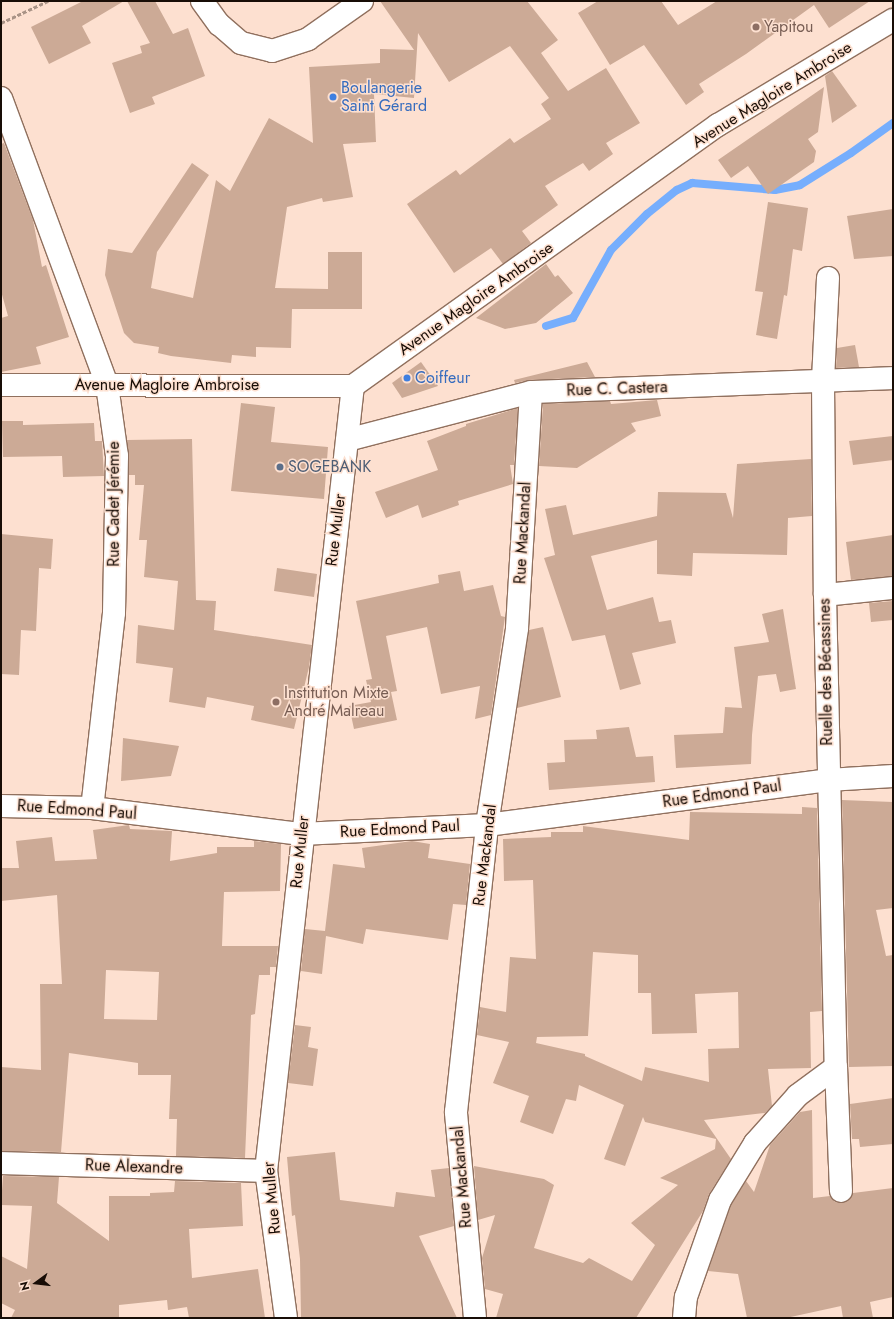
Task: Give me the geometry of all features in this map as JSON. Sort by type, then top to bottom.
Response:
[{"type":"street","points":[[202,1],[219,24],[241,43],[272,51],[308,39],[359,3]]},
{"type":"street","name":"Avenue Magloire Ambroise","points":[[1,385],[353,386],[718,125],[893,20]]},
{"type":"street","name":"Rue Cadet Jérémie","points":[[1,98],[106,385],[118,456],[114,613],[92,808]]},
{"type":"street","name":"Ruelle des Bécassines","points":[[828,278],[823,382],[825,595],[828,780],[841,1190]]},
{"type":"street","name":"Rue C. Castera","points":[[347,440],[531,392],[823,382],[893,378]]},
{"type":"street","name":"Rue Muller","points":[[286,1318],[266,1171],[301,834],[353,386]]},
{"type":"street","name":"Rue Mackandal","points":[[475,1318],[456,1112],[487,825],[518,628],[531,392]]},
{"type":"street","points":[[825,595],[893,588]]},
{"type":"street","name":"Rue Edmond Paul","points":[[1,806],[92,808],[301,834],[487,825],[828,780],[893,776]]},
{"type":"street","points":[[684,1318],[686,1297],[720,1200],[755,1143],[798,1095],[836,1067]]},
{"type":"street","name":"Rue Alexandre","points":[[1,1163],[266,1171]]},
{"type":"path","points":[[1,23],[48,1]]},
{"type":"building","points":[[83,1],[124,1],[82,26],[91,43],[49,64],[31,27]]},
{"type":"building","points":[[127,1],[155,1],[173,34],[188,28],[205,76],[152,97],[155,104],[130,113],[112,63],[142,53],[140,46],[150,43]]},
{"type":"building","points":[[380,1],[527,1],[558,40],[541,53],[568,91],[606,68],[640,123],[606,143],[613,154],[589,171],[583,163],[545,186],[558,205],[522,231],[531,243],[503,264],[491,248],[454,273],[407,204],[456,170],[460,175],[510,138],[514,143],[551,119],[541,104],[549,98],[510,46],[449,82],[418,33],[414,98],[374,94],[376,142],[343,144],[353,197],[323,202],[322,198],[287,207],[275,288],[328,289],[328,252],[362,252],[362,309],[292,309],[291,348],[256,347],[256,357],[232,355],[231,363],[171,356],[158,353],[159,347],[134,343],[124,333],[105,275],[108,249],[132,253],[192,163],[209,175],[157,252],[151,288],[193,298],[216,180],[230,191],[269,118],[313,143],[309,67],[380,63],[380,49],[414,50]]},
{"type":"building","points":[[598,1],[661,1],[678,25],[717,1],[870,1],[829,28],[814,5],[746,54],[699,84],[704,92],[686,105],[644,45],[610,65],[578,13]]},
{"type":"building","points":[[832,71],[857,106],[832,123],[825,76]]},
{"type":"building","points":[[824,87],[818,132],[808,139],[816,151],[814,162],[768,194],[748,166],[731,178],[718,160]]},
{"type":"building","points":[[4,143],[33,220],[42,267],[46,265],[69,337],[36,347],[41,364],[1,372],[1,318],[8,316],[1,291],[1,144]]},
{"type":"building","points":[[768,202],[808,208],[802,251],[793,249],[787,296],[784,295],[777,339],[756,335],[763,292],[755,291]]},
{"type":"building","points":[[893,209],[893,256],[854,259],[847,216]]},
{"type":"building","points":[[546,264],[555,277],[558,275],[573,293],[536,323],[505,329],[476,318]]},
{"type":"building","points":[[855,345],[859,367],[836,368],[837,348]]},
{"type":"building","points":[[421,362],[438,386],[402,398],[392,383]]},
{"type":"building","points":[[587,362],[595,377],[530,380],[515,383],[514,380]]},
{"type":"building","points":[[657,400],[661,416],[631,423],[636,431],[577,468],[539,466],[543,404],[610,401],[611,404]]},
{"type":"building","points":[[241,403],[275,407],[271,442],[328,447],[324,499],[231,491]]},
{"type":"building","points":[[518,408],[514,465],[510,465],[513,484],[458,501],[459,505],[422,518],[418,505],[386,518],[375,492],[438,470],[427,441],[466,426],[466,424]]},
{"type":"building","points":[[2,421],[23,421],[23,425],[94,423],[95,441],[102,441],[104,476],[63,477],[62,456],[3,457]]},
{"type":"building","points":[[893,436],[893,460],[853,465],[849,441]]},
{"type":"building","points":[[192,439],[196,600],[216,601],[214,630],[312,645],[309,667],[294,729],[251,720],[254,706],[207,697],[205,708],[169,702],[173,668],[136,663],[138,625],[174,630],[178,581],[144,577],[147,540],[139,540],[144,485],[135,485],[135,475],[129,475],[127,440]]},
{"type":"building","points":[[811,459],[812,516],[788,518],[787,555],[693,553],[692,576],[657,574],[657,540],[591,556],[607,610],[653,597],[659,622],[671,620],[676,643],[632,653],[641,684],[620,690],[605,635],[572,641],[544,558],[555,555],[545,509],[566,505],[573,535],[657,516],[658,492],[726,493],[733,518],[737,464]]},
{"type":"building","points":[[1,534],[53,539],[51,569],[39,568],[36,631],[21,630],[19,675],[1,674]]},
{"type":"building","points":[[893,535],[893,576],[851,580],[846,542]]},
{"type":"building","points":[[277,568],[317,574],[314,597],[274,591]]},
{"type":"building","points":[[460,571],[464,591],[493,585],[501,616],[505,617],[491,715],[475,719],[480,686],[441,694],[427,627],[386,636],[397,691],[391,692],[397,720],[354,729],[349,706],[371,702],[366,680],[372,679],[356,601],[439,583],[438,575]]},
{"type":"building","points":[[893,601],[893,620],[871,622],[869,603]]},
{"type":"building","points":[[783,609],[796,689],[780,692],[776,674],[758,676],[752,735],[751,764],[676,768],[674,735],[723,733],[725,707],[742,708],[734,647],[769,642],[762,614]]},
{"type":"building","points":[[543,627],[561,697],[517,708],[529,630]]},
{"type":"building","points":[[629,727],[636,757],[653,756],[655,782],[549,790],[547,763],[565,762],[564,740],[597,739],[596,730]]},
{"type":"building","points":[[123,738],[179,746],[171,776],[121,781]]},
{"type":"building","points":[[842,800],[893,802],[893,908],[876,910],[886,956],[893,955],[893,1066],[849,1067]]},
{"type":"building","points":[[802,807],[817,808],[822,1011],[810,1012],[811,1068],[768,1069],[772,1106],[765,1113],[704,1120],[731,1159],[709,1194],[703,1211],[636,1318],[496,1318],[503,1294],[485,1289],[482,1258],[495,1215],[478,1220],[474,1166],[544,1179],[554,1185],[534,1248],[583,1263],[589,1258],[632,1281],[655,1245],[631,1223],[678,1185],[660,1178],[715,1149],[716,1139],[645,1122],[643,1117],[625,1166],[604,1159],[624,1105],[579,1085],[576,1101],[566,1099],[553,1134],[520,1122],[529,1096],[493,1083],[509,1042],[477,1035],[480,1007],[506,1012],[510,957],[536,959],[533,880],[504,881],[503,839],[551,837],[551,832],[583,832],[583,826],[689,840],[690,812],[802,814]],"holes":[[[593,952],[638,955],[638,993],[651,993],[652,1034],[697,1033],[695,994],[738,992],[739,1048],[708,1049],[709,1082],[645,1067],[642,1081],[585,1056],[585,1054],[536,1043],[537,1037],[588,1036]]]},
{"type":"building","points":[[129,825],[130,829],[172,831],[170,861],[217,853],[217,847],[254,847],[254,841],[281,844],[280,891],[224,892],[222,946],[278,946],[276,967],[270,967],[270,975],[259,975],[255,1014],[251,1015],[245,1158],[176,1156],[177,1119],[169,1119],[171,1075],[138,1075],[138,1063],[69,1053],[61,1152],[2,1151],[1,1067],[41,1070],[40,984],[62,984],[57,895],[1,901],[1,868],[19,868],[16,841],[52,837],[55,861],[97,859],[93,830]],"holes":[[[106,970],[159,972],[157,1020],[104,1019]]]},
{"type":"building","points":[[412,841],[430,844],[428,858],[470,864],[466,905],[453,904],[448,940],[366,929],[363,944],[326,936],[322,974],[301,971],[305,929],[325,931],[333,864],[365,868],[362,848]]},
{"type":"building","points":[[295,1025],[311,1027],[308,1047],[318,1049],[313,1086],[288,1083]]},
{"type":"building","points":[[893,1098],[893,1144],[860,1147],[859,1139],[852,1139],[850,1104]]},
{"type":"building","points":[[812,1110],[813,1198],[830,1196],[835,1202],[842,1203],[848,1201],[853,1193],[893,1188],[893,1297],[870,1302],[873,1318],[843,1318],[841,1306],[786,1318],[747,1318],[738,1274],[708,1271],[731,1205],[746,1181],[754,1192],[770,1145],[800,1112]]},
{"type":"building","points":[[335,1152],[340,1200],[394,1207],[396,1192],[435,1197],[431,1170],[449,1168],[454,1226],[419,1236],[457,1318],[301,1318],[300,1259],[295,1215],[292,1216],[287,1157]]},
{"type":"building","points":[[3,1176],[59,1177],[57,1203],[109,1241],[109,1196],[150,1196],[150,1193],[174,1192],[175,1181],[241,1183],[243,1226],[189,1229],[192,1278],[258,1269],[265,1318],[189,1318],[187,1307],[168,1310],[167,1300],[119,1305],[119,1318],[11,1318],[15,1310],[1,1303],[1,1256],[27,1269],[32,1206],[1,1205]]},
{"type":"waterway","points":[[546,326],[573,318],[611,250],[647,214],[677,190],[692,183],[775,190],[800,185],[851,153],[893,123]]},
{"type":"place","name":"Yapitou","points":[[756,27]]},
{"type":"place","name":"Boulangerie Saint Gérard","points":[[333,97]]},
{"type":"place","name":"Coiffeur","points":[[407,378]]},
{"type":"place","name":"SOGEBANK","points":[[280,467]]},
{"type":"place","name":"Institution Mixte André Malreau","points":[[276,702]]}]
